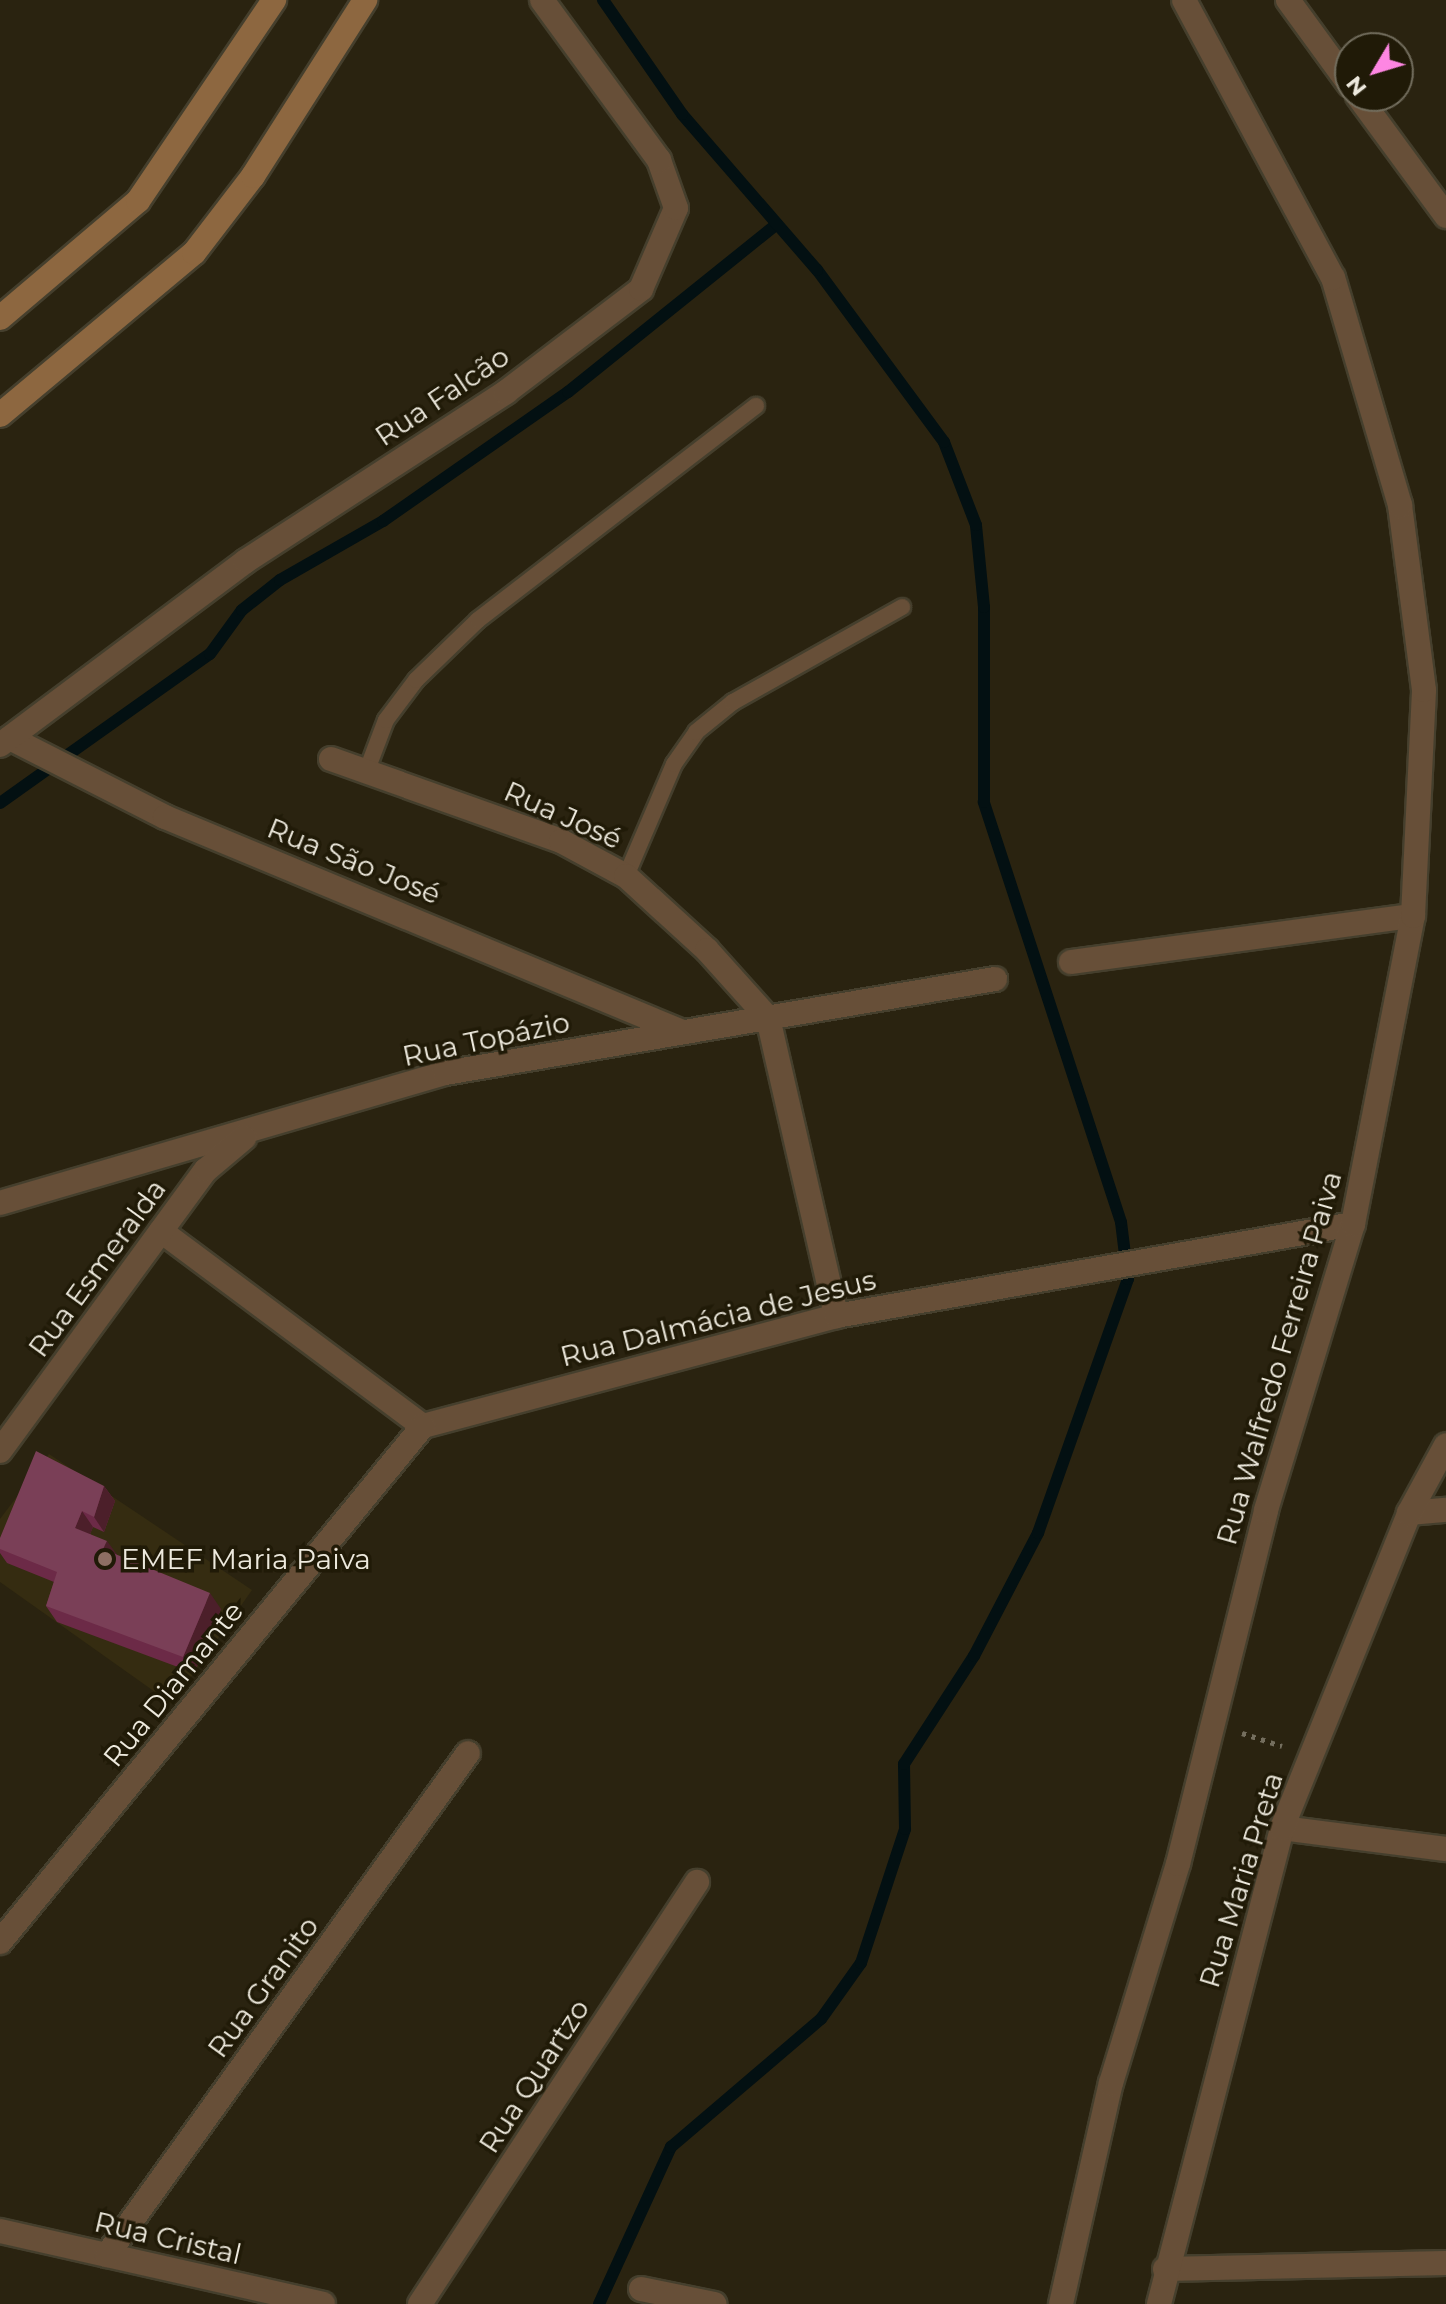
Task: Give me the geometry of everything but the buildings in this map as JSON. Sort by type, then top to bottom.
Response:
[{"type":"main road","points":[[0,318],[138,201],[274,0]]},
{"type":"main road","points":[[0,415],[194,253],[365,0]]},
{"type":"street","name":"Rua Falcão","points":[[5,742],[246,561],[506,392],[641,289],[676,208],[659,160],[542,0]]},
{"type":"street","name":"Rua Walfredo Ferreira Paiva","points":[[1061,2304],[1111,2083],[1178,1864],[1266,1510],[1353,1224],[1413,916],[1424,690],[1400,505],[1333,278],[1184,0]]},
{"type":"street","points":[[1288,0],[1334,63]]},
{"type":"street","points":[[1370,112],[1446,216]]},
{"type":"street","name":"Rua São José","points":[[5,742],[165,817],[680,1031]]},
{"type":"street","name":"Rua José","points":[[331,759],[561,841],[626,876],[768,1018]]},
{"type":"street","points":[[1071,962],[1413,916]]},
{"type":"street","name":"Rua Topázio","points":[[0,1203],[252,1132],[445,1073],[995,979]]},
{"type":"street","points":[[768,1018],[836,1316]]},
{"type":"street","name":"Rua Esmeralda","points":[[0,1451],[206,1170],[252,1132]]},
{"type":"street","name":"Rua Dalmácia de Jesus","points":[[423,1426],[836,1316],[1090,1266],[1353,1224]]},
{"type":"street","points":[[161,1231],[423,1426]]},
{"type":"street","name":"Rua Diamante","points":[[0,1942],[423,1426]]},
{"type":"street","name":"Rua Maria Preta","points":[[1159,2304],[1165,2269],[1282,1828],[1409,1513],[1446,1445]]},
{"type":"street","points":[[1409,1513],[1446,1510]]},
{"type":"street","name":"Rua Granito","points":[[107,2255],[468,1753]]},
{"type":"street","points":[[1282,1828],[1446,1849]]},
{"type":"street","name":"Rua Quartzo","points":[[420,2304],[697,1882]]},
{"type":"street","name":"Rua Cristal","points":[[0,2231],[323,2304]]},
{"type":"street","points":[[1165,2269],[1446,2263]]},
{"type":"street","points":[[641,2289],[714,2304]]},
{"type":"lane","points":[[367,770],[386,720],[409,690],[478,620],[756,406]]},
{"type":"lane","points":[[626,876],[674,764],[696,732],[733,702],[902,607]]},
{"type":"path","points":[[1249,1735],[1293,1750]]},
{"type":"shaded area","name":"EMEF Maria Paiva","points":[[49,1454],[252,1590],[172,1704],[0,1582],[0,1519]]},
{"type":"waterway","points":[[599,2304],[671,2147],[821,2019],[861,1963],[905,1829],[904,1764],[974,1656],[1038,1533],[1128,1279],[1121,1222],[984,802],[984,607],[976,525],[944,442],[817,270],[682,114],[603,0]]},
{"type":"waterway","points":[[0,803],[210,654],[242,610],[280,580],[383,521],[568,392],[777,224]]},
{"type":"place","name":"EMEF Maria Paiva","points":[[105,1559]]}]
